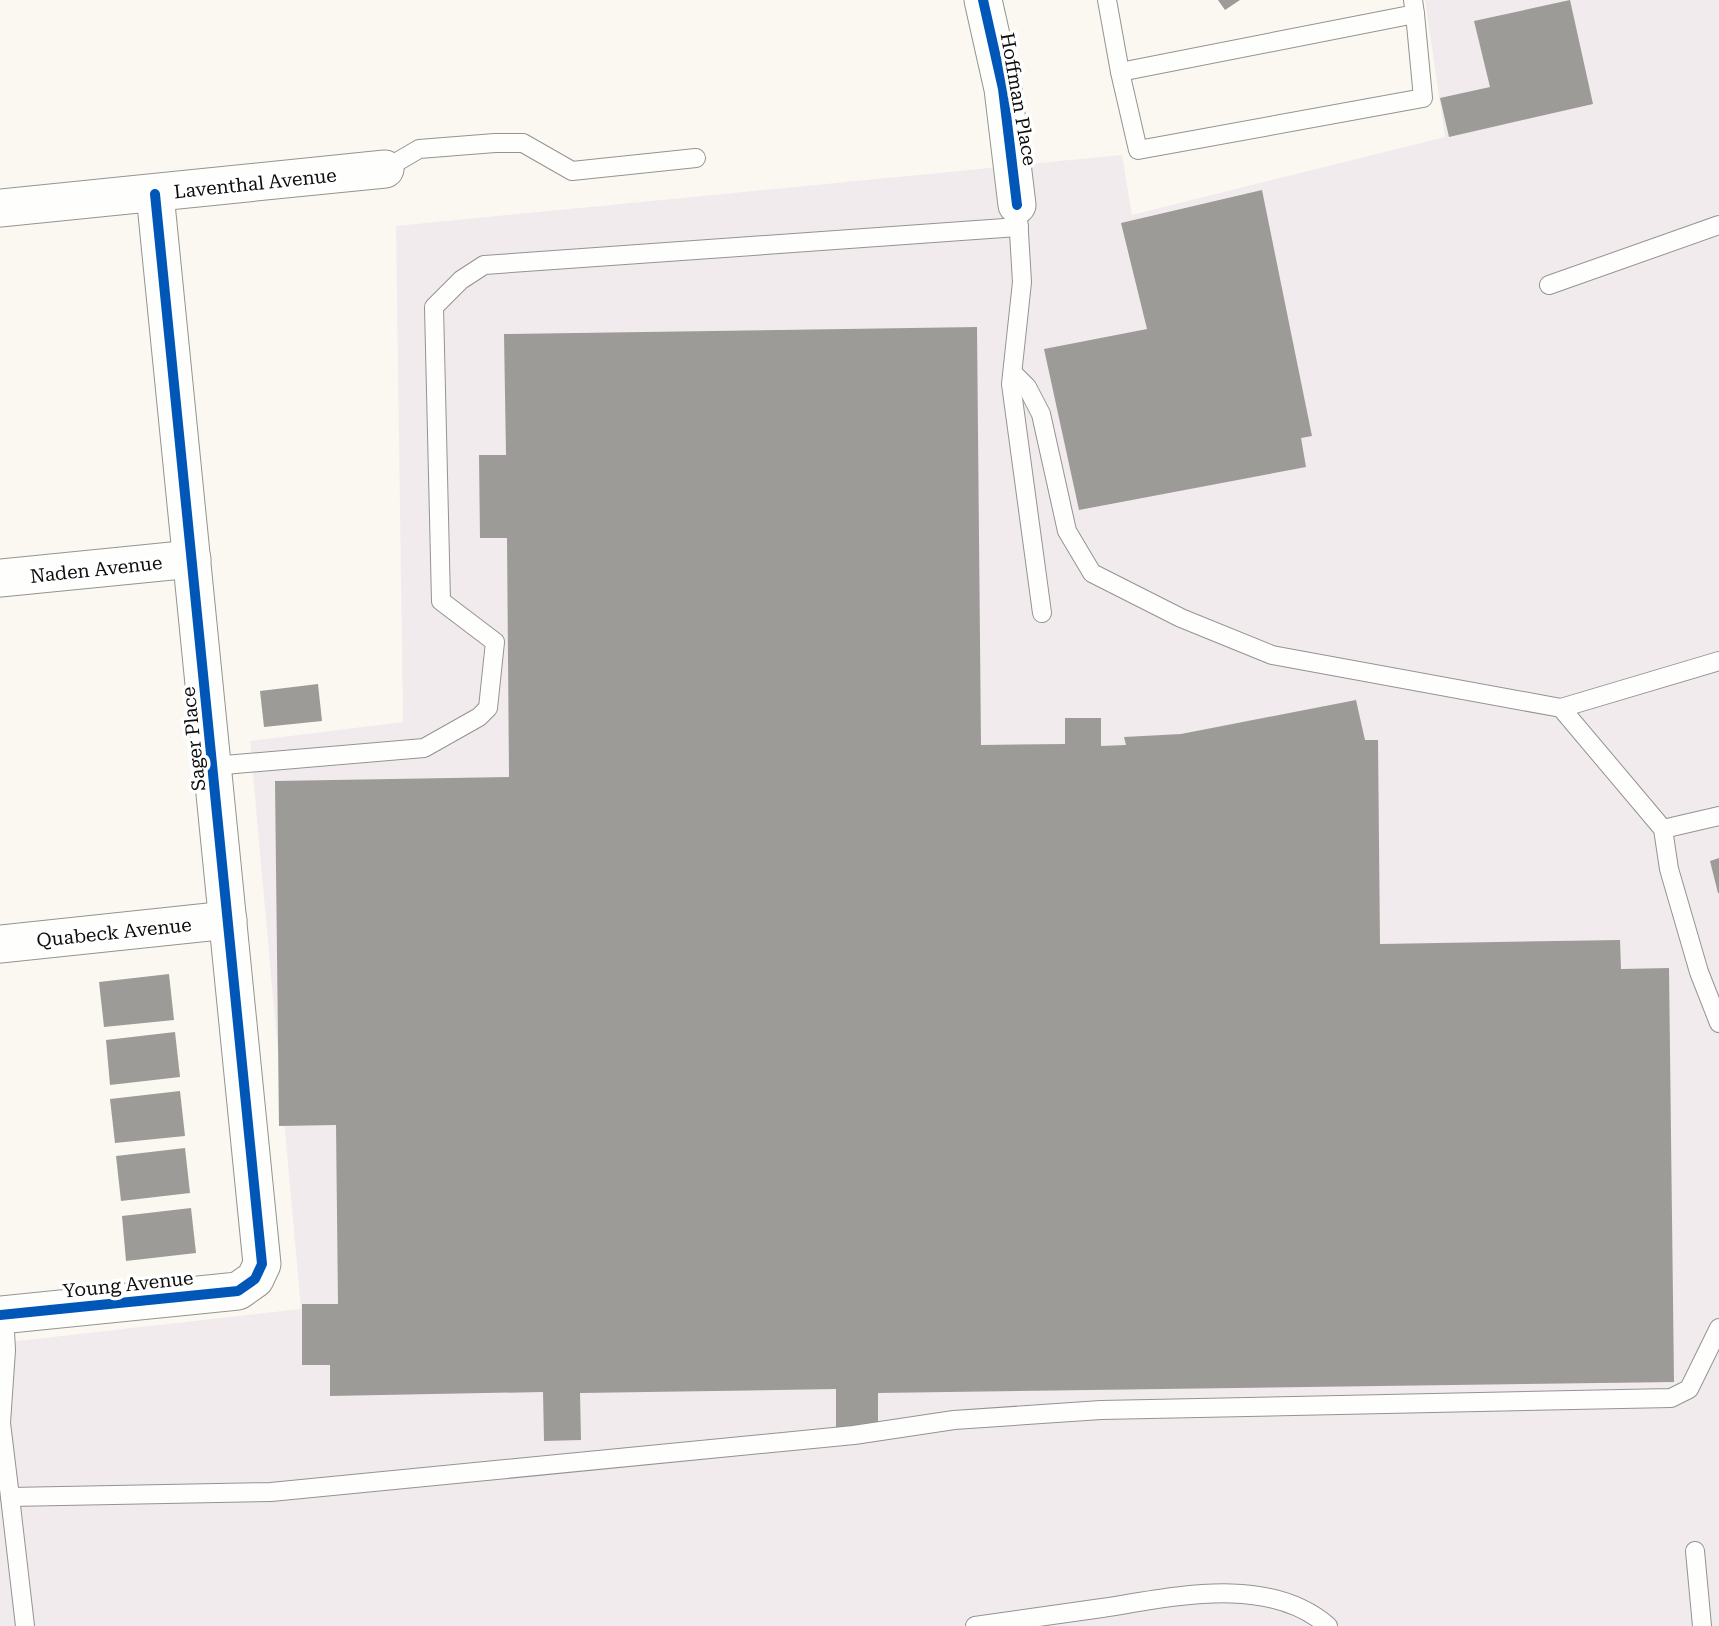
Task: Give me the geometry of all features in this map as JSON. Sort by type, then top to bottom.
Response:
[{"type":"street","name":"Hoffman Place","points":[[983,0],[1003,89],[1018,216]]},
{"type":"street","name":"Laventhal Avenue","points":[[0,208],[385,169]]},
{"type":"street","name":"Sager Place","points":[[155,194],[262,1264],[255,1279]]},
{"type":"street","name":"Naden Avenue","points":[[0,578],[192,559]]},
{"type":"street","name":"Quabeck Avenue","points":[[0,944],[228,920]]},
{"type":"street","name":"Young Avenue","points":[[2,1315],[238,1291],[255,1279]]},
{"type":"lane","points":[[1107,0],[1120,72],[1138,150],[1423,98],[1414,7],[1120,72]]},
{"type":"lane","points":[[385,169],[419,149],[495,143],[523,143],[572,171],[696,158]]},
{"type":"lane","points":[[213,766],[425,748],[479,718],[488,708],[495,642],[441,601],[434,307],[461,280],[484,265],[1018,216],[1022,282],[1012,384],[1042,613]]},
{"type":"lane","points":[[1549,285],[1719,225]]},
{"type":"lane","points":[[1013,373],[1027,387],[1041,414],[1067,531],[1092,573],[1181,618],[1272,655],[1561,708],[1719,661]]},
{"type":"lane","points":[[1561,708],[1663,830],[1672,881],[1699,972],[1719,1023]]},
{"type":"lane","points":[[1663,830],[1719,816]]},
{"type":"lane","points":[[2,1315],[6,1350],[1,1423],[25,1626]]},
{"type":"lane","points":[[10,1497],[271,1492],[854,1435],[954,1420],[1101,1410],[1671,1398],[1689,1389],[1719,1328]]},
{"type":"lane","points":[[1695,1551],[1702,1626]]},
{"type":"lane","points":[[975,1626],[1216,1594],[1268,1598],[1312,1612],[1328,1626]]},
{"type":"shaded area","points":[[1425,0],[1719,0],[1719,1626],[0,1626],[0,1343],[301,1309],[250,741],[403,722],[396,226],[1122,155],[1132,215],[1445,137]]},
{"type":"building","points":[[1218,0],[1240,0],[1225,10]]},
{"type":"building","points":[[1570,0],[1593,104],[1449,137],[1440,98],[1490,87],[1474,21]]},
{"type":"building","points":[[1262,190],[1312,436],[1301,438],[1306,467],[1079,510],[1044,349],[1147,329],[1121,223]]},
{"type":"building","points":[[977,327],[981,745],[1065,744],[1065,718],[1101,718],[1101,746],[1126,745],[1124,737],[1181,734],[1356,700],[1365,740],[1378,740],[1380,944],[1620,940],[1621,969],[1669,968],[1674,1382],[878,1393],[878,1428],[836,1429],[836,1389],[580,1393],[581,1440],[544,1441],[543,1392],[330,1396],[330,1365],[302,1365],[302,1304],[338,1304],[336,1125],[279,1126],[275,781],[509,777],[507,538],[480,538],[479,455],[506,455],[504,334]]},
{"type":"building","points":[[318,684],[322,721],[264,727],[260,691]]},
{"type":"building","points":[[1719,858],[1719,893],[1718,893],[1710,861]]},
{"type":"building","points":[[169,974],[174,1020],[104,1027],[99,982]]},
{"type":"building","points":[[175,1032],[180,1077],[110,1085],[106,1040]]},
{"type":"building","points":[[180,1091],[185,1136],[115,1143],[110,1099]]},
{"type":"building","points":[[185,1148],[190,1193],[121,1201],[116,1156]]},
{"type":"building","points":[[191,1208],[196,1253],[126,1261],[122,1216]]},
{"type":"cycle path","points":[[983,0],[1003,89],[1017,205]]},
{"type":"cycle path","points":[[0,1315],[238,1291],[255,1279],[262,1264],[155,194]]}]
